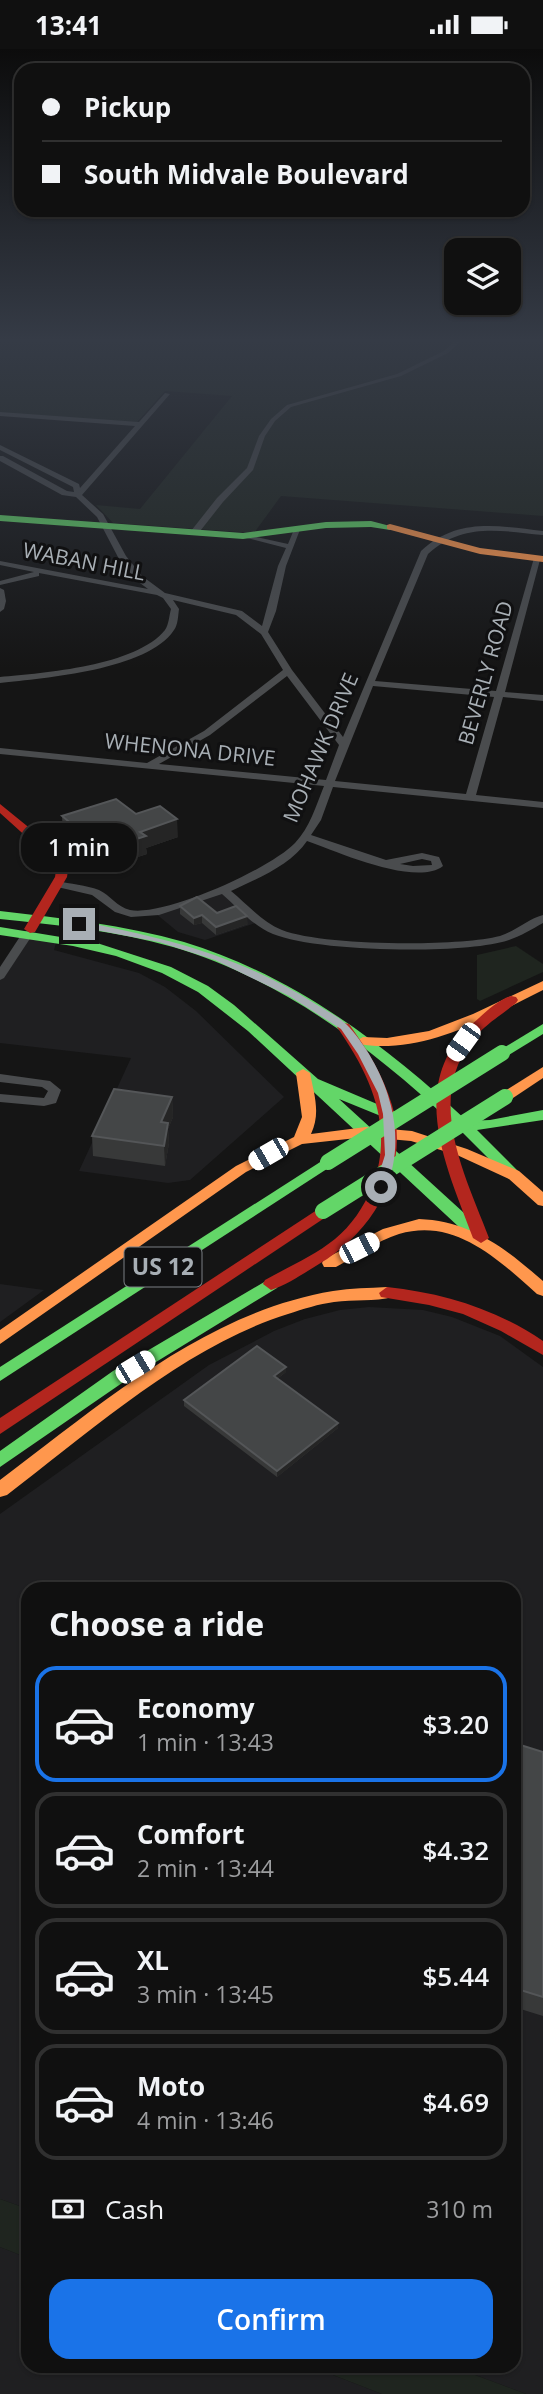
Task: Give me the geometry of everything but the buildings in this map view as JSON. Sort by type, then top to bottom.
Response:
[{"type":"main road","points":[[0,518],[243,536],[342,524],[371,524],[401,529],[480,551],[540,559]]},
{"type":"main road","points":[[0,807],[59,863],[62,870],[57,884],[27,934]]},
{"type":"main road","points":[[0,915],[136,934],[205,953],[292,994],[363,1041],[441,1105],[543,1201]]},
{"type":"main road","points":[[0,931],[113,951],[142,960],[190,981],[233,1011],[481,1238],[543,1290]]},
{"type":"main road","points":[[363,1041],[384,1045],[401,1044],[435,1033],[543,985]]},
{"type":"main road","points":[[481,1238],[470,1203],[446,1146],[442,1126],[442,1085],[452,1058],[478,1027],[511,1000]]},
{"type":"main road","points":[[0,1460],[119,1376],[341,1242],[355,1229],[377,1198],[390,1155],[390,1133],[388,1114],[377,1077],[344,1027]]},
{"type":"main road","name":"US 12","points":[[0,1375],[328,1162],[543,1028]]},
{"type":"main road","name":"US 12","points":[[0,1427],[323,1211],[543,1071]]},
{"type":"main road","points":[[309,1078],[412,1122],[466,1127],[514,1122],[543,1115]]},
{"type":"main road","points":[[0,1338],[241,1169],[299,1140],[308,1131],[311,1121],[309,1078]]},
{"type":"main road","points":[[299,1140],[366,1132],[390,1133],[446,1146],[514,1175]]},
{"type":"main road","points":[[219,1315],[238,1309],[397,1229],[438,1223],[481,1238]]},
{"type":"main road","points":[[0,1490],[142,1388],[195,1354],[251,1323],[302,1304],[337,1295],[412,1294],[492,1318],[543,1349]]},
{"type":"street","points":[[5,449],[76,485],[78,495],[106,526],[122,557],[139,578],[164,595],[239,613],[272,611]]},
{"type":"street","points":[[78,495],[118,449]]},
{"type":"street","points":[[194,533],[220,500],[243,478],[257,449]]},
{"type":"street","points":[[0,458],[65,492],[78,495]]},
{"type":"street","points":[[439,540],[466,528],[543,533]]},
{"type":"street","points":[[264,632],[272,611],[278,578],[298,530]]},
{"type":"street","points":[[243,536],[291,547]]},
{"type":"street","name":"MOHAWK DRIVE","points":[[57,884],[96,893],[119,910],[131,914],[155,913],[224,890],[275,864],[306,837],[316,820],[422,556],[439,540]]},
{"type":"street","name":"BEVERLY ROAD","points":[[470,798],[498,694],[540,559]]},
{"type":"street","name":"WABAN HILL","points":[[0,563],[164,595],[176,613]]},
{"type":"street","points":[[0,583],[41,573]]},
{"type":"street","points":[[122,586],[139,578]]},
{"type":"street","points":[[0,590],[0,609]]},
{"type":"street","points":[[0,680],[85,668],[142,652],[165,637],[176,613],[220,608]]},
{"type":"street","points":[[239,613],[264,632],[288,671],[344,745]]},
{"type":"street","points":[[148,765],[218,726],[288,671]]},
{"type":"street","points":[[369,683],[543,698]]},
{"type":"street","name":"WHENONA DRIVE","points":[[0,751],[543,805]]},
{"type":"street","points":[[306,837],[389,863]]},
{"type":"street","points":[[224,890],[269,927],[303,939],[389,944],[472,944],[504,938],[543,918]]},
{"type":"street","points":[[0,976],[27,934]]},
{"type":"street","points":[[0,1078],[45,1084],[55,1090],[51,1100],[44,1102],[0,1098]]},
{"type":"shaded area","points":[[188,449],[543,449],[543,516],[281,496],[254,533],[113,523],[96,505],[140,509]]},
{"type":"shaded area","points":[[224,890],[261,921],[205,940],[178,932],[155,913]]},
{"type":"shaded area","points":[[27,934],[57,939],[54,950],[139,973],[165,987],[196,1011],[284,1097],[190,1180],[168,1183],[79,1171],[131,1058],[0,1043],[0,976]]},
{"type":"shaded area","points":[[516,946],[543,964],[543,972],[480,1001],[477,999],[477,955]]},
{"type":"shaded area","points":[[0,1284],[44,1290],[0,1322]]},
{"type":"shaded area","points":[[369,1307],[423,1310],[452,1317],[500,1336],[543,1367],[543,2394],[526,2394],[470,2373],[521,2373],[521,1582],[21,1582],[21,2206],[0,2199],[0,1514],[209,1365],[274,1331],[340,1310]]},
{"type":"shaded area","points":[[0,2199],[21,2206],[21,2255],[0,2247]]},
{"type":"shaded area","points":[[0,2247],[21,2255],[21,2373],[328,2373],[382,2394],[0,2394]]},
{"type":"shaded area","points":[[328,2373],[470,2373],[526,2394],[382,2394]]},
{"type":"traffic: fast","points":[[0,518],[243,536],[326,525],[371,524],[390,527]]},
{"type":"traffic: fast","points":[[0,915],[78,924],[154,938],[204,953],[249,971],[291,993],[371,1046],[445,1108],[514,1175]]},
{"type":"traffic: fast","points":[[0,931],[97,947],[167,970],[203,989],[253,1028],[480,1237]]},
{"type":"traffic: fast","points":[[502,1053],[543,1028]]},
{"type":"traffic: fast","points":[[328,1162],[502,1053]]},
{"type":"traffic: fast","points":[[315,1083],[398,1118]]},
{"type":"traffic: fast","points":[[323,1211],[505,1097]]},
{"type":"traffic: fast","points":[[447,1126],[490,1125],[543,1115]]},
{"type":"traffic: fast","points":[[0,1375],[328,1162]]},
{"type":"traffic: fast","points":[[0,1460],[119,1376],[271,1284]]},
{"type":"traffic: slow","points":[[390,527],[480,551],[543,559]]},
{"type":"traffic: slow","points":[[363,1041],[387,1042],[433,1034],[478,1017],[543,985]]},
{"type":"traffic: slow","points":[[505,1097],[543,1071]]},
{"type":"traffic: slow","points":[[299,1140],[305,1133],[310,1117],[303,1073]]},
{"type":"traffic: slow","points":[[0,1338],[241,1169],[299,1140],[366,1132],[412,1136],[462,1152],[514,1175],[543,1201]]},
{"type":"traffic: slow","points":[[330,1263],[397,1229],[440,1225],[459,1230],[494,1249],[543,1290]]},
{"type":"traffic: slow","points":[[0,1490],[133,1390],[230,1331],[282,1310],[334,1296],[387,1293]]},
{"type":"traffic: jam","points":[[0,807],[44,846],[62,870],[61,877],[30,929]]},
{"type":"traffic: jam","points":[[481,1238],[447,1140],[443,1115],[444,1091],[450,1067],[463,1043],[479,1025],[511,1000]]},
{"type":"traffic: jam","points":[[271,1284],[340,1243],[369,1209],[385,1173],[389,1151],[386,1108],[369,1066],[344,1027]]},
{"type":"traffic: jam","points":[[0,1427],[323,1211]]},
{"type":"traffic: jam","points":[[387,1293],[429,1299],[469,1310],[507,1327],[543,1349]]},
{"type":"route","points":[[79,924],[161,940],[218,958],[292,994],[344,1027],[377,1077],[388,1114],[390,1155],[381,1187]]}]
